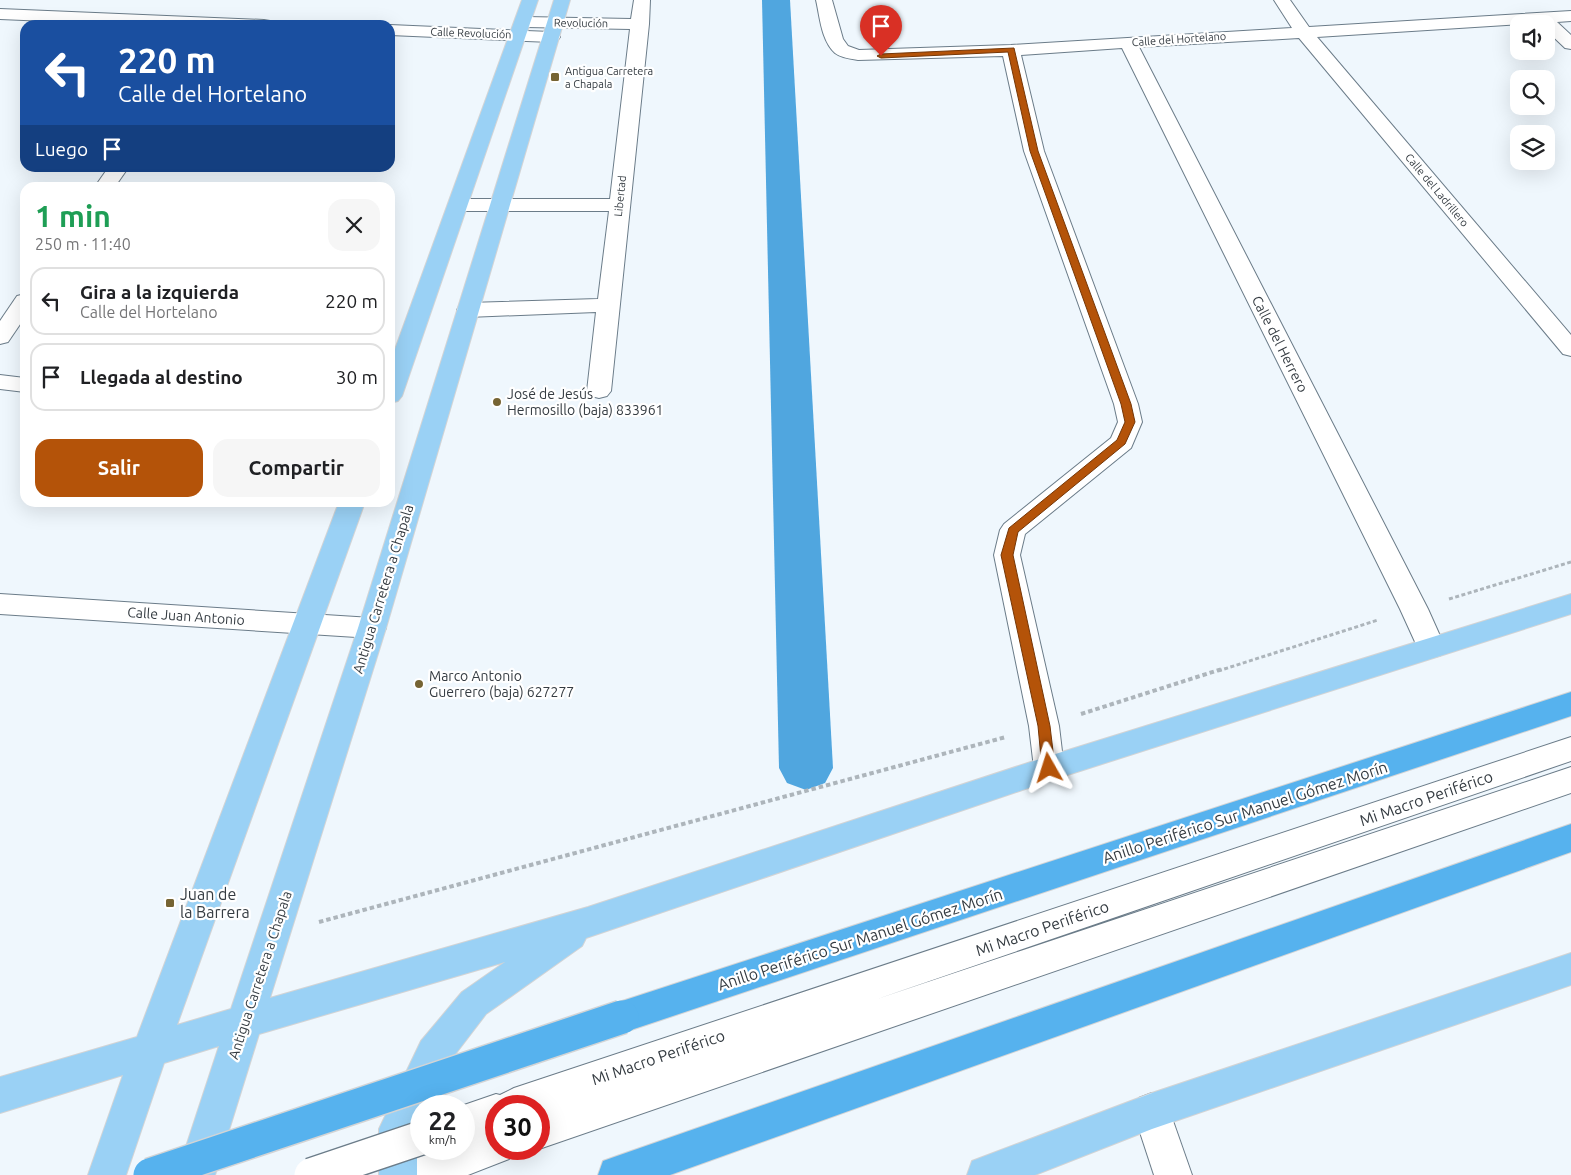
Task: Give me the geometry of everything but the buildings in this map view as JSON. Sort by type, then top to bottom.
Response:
[{"type":"highway","name":"Anillo Periférico Sur Manuel Gómez Morín","points":[[150,1175],[1571,704]]},
{"type":"highway","points":[[617,1175],[1571,838]]},
{"type":"main road","points":[[395,382],[530,0]]},
{"type":"main road","name":"Antigua Carretera a Chapala","points":[[195,1175],[372,628],[556,20]]},
{"type":"main road","points":[[107,1175],[150,1050],[350,507]]},
{"type":"main road","points":[[0,1095],[588,922],[1049,768],[1571,604]]},
{"type":"main road","points":[[398,1175],[398,1129],[434,1053],[474,1003],[588,922]]},
{"type":"main road","points":[[986,1175],[1152,1111],[1571,968]]},
{"type":"street","name":"Libertad","points":[[599,392],[642,0]]},
{"type":"street","name":"Calle del Hortelano","points":[[824,0],[834,39],[842,50],[858,56],[1011,50],[1510,20]]},
{"type":"street","name":"Calle del Ladrillero","points":[[1282,0],[1303,31],[1571,349]]},
{"type":"street","points":[[0,14],[130,20]]},
{"type":"street","name":"Calle del Hortelano","points":[[1555,17],[1571,16]]},
{"type":"street","name":"Calle Revolución","points":[[395,30],[521,28],[556,20]]},
{"type":"street","name":"Revolución","points":[[556,20],[640,24]]},
{"type":"street","points":[[1555,29],[1571,44]]},
{"type":"street","name":"Calle del Herrero","points":[[1128,43],[1414,609],[1431,647]]},
{"type":"street","points":[[1011,50],[1034,151],[1126,404],[1130,422],[1122,442],[1013,530],[1007,555],[1044,726],[1049,768]]},
{"type":"street","points":[[458,205],[619,205]]},
{"type":"street","points":[[468,310],[608,305]]},
{"type":"street","points":[[0,337],[20,308]]},
{"type":"street","points":[[0,382],[20,384]]},
{"type":"street","name":"Calle Juan Antonio","points":[[0,604],[372,628]]},
{"type":"street","name":"Mi Macro Periférico","points":[[553,1115],[1571,750]]},
{"type":"street","name":"Mi Macro Periférico","points":[[553,1115],[1571,780]]},
{"type":"street","points":[[1152,1111],[1173,1175]]},
{"type":"street","points":[[311,1175],[410,1142]]},
{"type":"street","points":[[414,1175],[485,1150]]},
{"type":"path","points":[[273,934],[1044,726],[1414,609],[1571,562]]},
{"type":"waterway","points":[[776,0],[806,768]]},
{"type":"place","name":"Antigua Carretera a Chapala","points":[[555,77]]},
{"type":"place","name":"José de Jesús Hermosillo (baja) 833961","points":[[497,402]]},
{"type":"place","name":"Marco Antonio Guerrero (baja) 627277","points":[[419,684]]},
{"type":"place","name":"Juan de la Barrera","points":[[170,903]]},
{"type":"route","points":[[881,56],[1011,50],[1034,151],[1126,404],[1130,422],[1122,442],[1013,530],[1007,555],[1044,726],[1049,768]]}]
